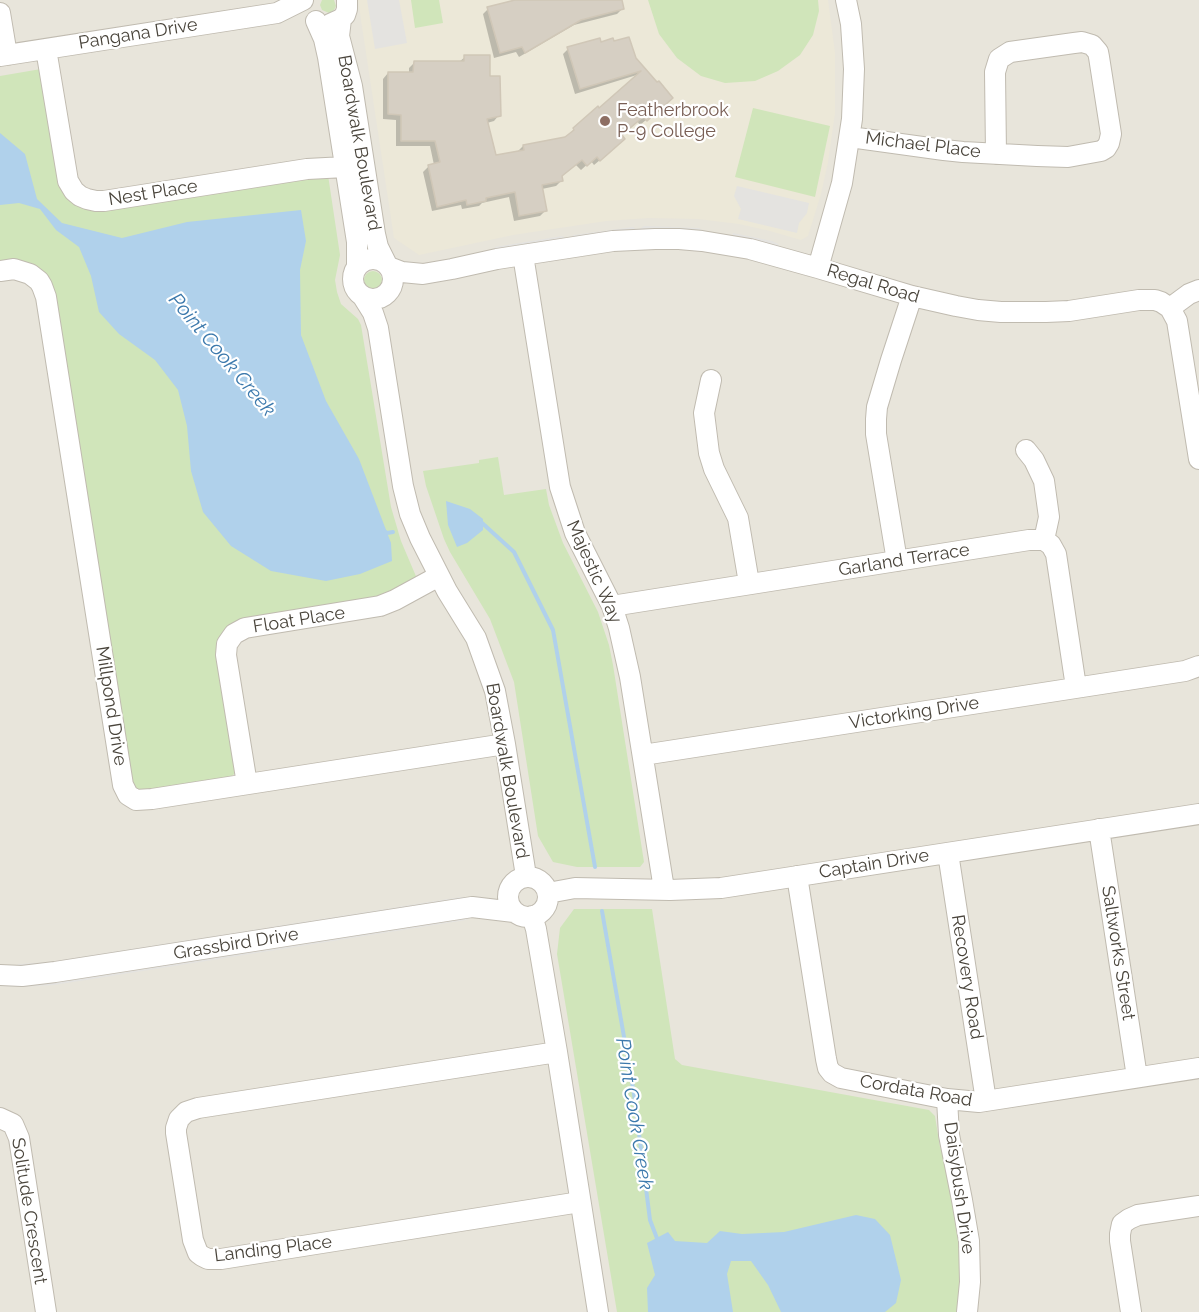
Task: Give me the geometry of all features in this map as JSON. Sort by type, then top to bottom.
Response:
[{"type":"street","name":"Pangana Drive","points":[[277,13],[303,0]]},
{"type":"street","name":"Boardwalk Boulevard","points":[[309,0],[308,8],[324,39],[328,57],[357,242],[357,266]]},
{"type":"street","name":"Boardwalk Boulevard","points":[[347,0],[347,9],[341,19],[339,36],[352,86],[375,234],[378,247],[388,266]]},
{"type":"street","points":[[818,267],[842,183],[854,100],[851,24],[846,0]]},
{"type":"street","points":[[0,13],[3,56]]},
{"type":"street","name":"Pangana Drive","points":[[3,56],[277,13],[300,16],[322,24],[335,23],[341,19]]},
{"type":"street","name":"Michael Place","points":[[850,137],[915,147],[996,154],[1068,157],[1093,153],[1106,148],[1111,138],[1098,52],[1092,45],[1082,42],[1010,52],[999,59],[995,72],[996,154]]},
{"type":"street","name":"Nest Place","points":[[46,49],[67,175],[71,187],[80,196],[104,201],[345,163]]},
{"type":"street","name":"Regal Road","points":[[389,291],[423,274],[490,260],[613,241],[679,239],[736,246],[818,267],[912,296],[956,306],[1024,313],[1069,311],[1149,300],[1161,302],[1170,308]]},
{"type":"street","name":"Majestic Way","points":[[523,255],[557,470],[564,500],[575,533],[612,606],[626,652],[664,890]]},
{"type":"street","points":[[369,259],[382,261],[392,272],[393,278],[389,291],[383,297],[376,299],[363,297],[355,289],[353,283],[357,266],[369,259]]},
{"type":"street","name":"Regal Road","points":[[388,266],[402,272],[423,274]]},
{"type":"street","name":"Millpond Drive","points":[[0,271],[14,269],[30,274],[39,281],[46,297],[122,778],[125,792],[131,798],[144,800],[505,744]]},
{"type":"street","points":[[1199,290],[1189,294],[1170,308],[1177,321],[1199,459]]},
{"type":"street","name":"Boardwalk Boulevard","points":[[378,328],[389,291]]},
{"type":"street","points":[[897,561],[876,434],[876,419],[877,407],[912,296]]},
{"type":"street","name":"Boardwalk Boulevard","points":[[363,297],[373,313],[378,328],[403,486],[410,514],[438,576],[476,638],[495,691],[525,876]]},
{"type":"street","points":[[711,380],[704,413],[709,453],[738,518],[749,583]]},
{"type":"street","points":[[1026,450],[1034,460],[1044,481],[1049,517],[1044,540],[1051,545],[1056,554],[1076,687]]},
{"type":"street","name":"Garland Terrace","points":[[612,606],[1029,540],[1044,540]]},
{"type":"street","name":"Float Place","points":[[247,784],[226,655],[227,644],[234,634],[245,628],[380,606],[438,576]]},
{"type":"street","name":"Victorking Drive","points":[[643,755],[1194,670]]},
{"type":"street","name":"Captain Drive","points":[[548,893],[575,888],[664,890],[721,888],[1199,814]]},
{"type":"street","name":"Saltworks Street","points":[[1099,830],[1137,1077]]},
{"type":"street","name":"Recovery Road","points":[[948,853],[986,1101]]},
{"type":"street","points":[[523,914],[543,910],[548,899],[546,888],[540,880],[531,876],[515,881],[508,891],[508,902],[536,929],[598,1312]]},
{"type":"street","name":"Cordata Road","points":[[797,876],[828,1068],[841,1078],[947,1099],[979,1102],[1199,1068]]},
{"type":"street","name":"Grassbird Drive","points":[[0,975],[22,976],[56,972],[472,907],[508,891]]},
{"type":"street","name":"Grassbird Drive","points":[[472,907],[523,914]]},
{"type":"street","name":"Landing Place","points":[[557,1052],[186,1112],[179,1119],[176,1128],[183,1181],[194,1244],[198,1253],[213,1260],[580,1202]]},
{"type":"street","name":"Daisybush Drive","points":[[947,1099],[949,1135],[969,1241],[970,1282],[967,1312]]},
{"type":"street","name":"Solitude Crescent","points":[[0,1118],[13,1124],[19,1138],[46,1312]]},
{"type":"street","points":[[1131,1312],[1119,1234],[1122,1224],[1138,1215],[1199,1206]]},
{"type":"shaded area","points":[[0,0],[1199,0],[1199,1312],[0,1312]]},
{"type":"shaded area","name":"Featherbrook P-9 College","points":[[358,0],[828,0],[835,53],[835,113],[821,194],[808,236],[801,240],[739,224],[698,219],[649,218],[606,221],[513,235],[419,255],[394,238]]},
{"type":"shaded area","points":[[367,0],[399,0],[407,43],[375,49]]},
{"type":"shaded area","points":[[737,186],[809,203],[807,213],[799,223],[797,233],[738,219],[741,209],[734,196]]},
{"type":"shaded area","points":[[644,226],[699,228],[704,232],[638,230]]},
{"type":"shaded area","points":[[633,227],[637,230],[569,239],[574,235]]},
{"type":"shaded area","points":[[733,233],[772,241],[781,248],[732,236]]},
{"type":"shaded area","points":[[562,236],[567,239],[492,251],[495,247]]},
{"type":"shaded area","points":[[461,897],[469,900],[51,966],[15,967],[19,964],[49,962]]},
{"type":"shaded area","points":[[472,914],[466,920],[54,985],[0,986],[0,982]]},
{"type":"green space","points":[[322,0],[334,0],[336,6],[334,10],[329,13],[322,10],[320,5]]},
{"type":"green space","points":[[411,0],[439,0],[443,23],[415,28]]},
{"type":"green space","points":[[648,0],[818,0],[819,11],[813,35],[800,55],[778,71],[755,81],[725,83],[701,76],[677,58],[659,34]]},
{"type":"green space","points":[[41,69],[70,195],[328,175],[340,255],[335,280],[337,292],[341,304],[358,319],[361,325],[391,507],[401,541],[418,581],[385,599],[231,626],[224,630],[219,640],[235,773],[229,779],[138,791],[131,785],[50,290],[0,265],[0,76]]},
{"type":"green space","points":[[753,108],[830,126],[815,197],[735,177]]},
{"type":"green space","points":[[373,271],[379,274],[382,280],[379,286],[373,289],[367,286],[364,280],[367,274]]},
{"type":"green space","points":[[498,457],[504,495],[546,489],[549,505],[563,543],[598,612],[613,665],[644,862],[640,867],[577,867],[553,862],[538,836],[514,682],[490,619],[444,539],[423,471],[479,463],[479,460]]},
{"type":"green space","points":[[574,909],[652,909],[675,1059],[682,1065],[929,1110],[935,1116],[940,1147],[953,1186],[960,1219],[962,1312],[617,1312],[557,954],[560,928]]},
{"type":"water","points":[[0,133],[25,154],[37,199],[62,223],[122,238],[187,222],[301,210],[306,241],[300,270],[301,335],[326,401],[359,459],[391,543],[392,561],[360,574],[326,581],[271,571],[231,546],[203,512],[191,471],[187,426],[178,390],[155,360],[119,334],[99,312],[91,276],[79,247],[56,230],[40,209],[19,203],[0,205]]},
{"type":"water","points":[[446,501],[470,509],[483,519],[483,530],[467,543],[457,547],[448,525]]},
{"type":"water","points":[[856,1215],[875,1219],[890,1235],[901,1280],[896,1303],[885,1312],[781,1312],[768,1285],[751,1261],[731,1261],[727,1274],[733,1312],[648,1312],[647,1288],[655,1275],[647,1243],[668,1232],[675,1241],[707,1243],[720,1231],[742,1234],[784,1232]]},
{"type":"building","points":[[515,0],[622,0],[624,9],[581,20],[525,53],[522,47],[500,53],[487,7]]},
{"type":"building","points":[[629,37],[636,58],[673,98],[647,121],[643,117],[622,135],[625,139],[600,161],[597,157],[587,166],[582,160],[562,176],[563,181],[542,185],[547,211],[519,216],[515,192],[467,205],[466,200],[437,207],[428,165],[440,162],[435,141],[401,141],[401,115],[388,114],[388,72],[413,72],[414,61],[464,61],[464,55],[490,55],[490,76],[500,76],[501,116],[487,119],[496,155],[524,150],[523,145],[565,137],[641,71],[580,89],[567,47],[600,38],[601,42],[613,38],[614,41]]},
{"type":"waterway","name":"Point Cook Creek","points":[[481,522],[514,552],[553,630],[595,867]]},
{"type":"waterway","name":"Point Cook Creek","points":[[383,530],[387,533],[393,532]]},
{"type":"waterway","name":"Point Cook Creek","points":[[602,911],[634,1094],[650,1220],[658,1241]]},
{"type":"place","name":"Featherbrook P-9 College","points":[[605,121]]}]
